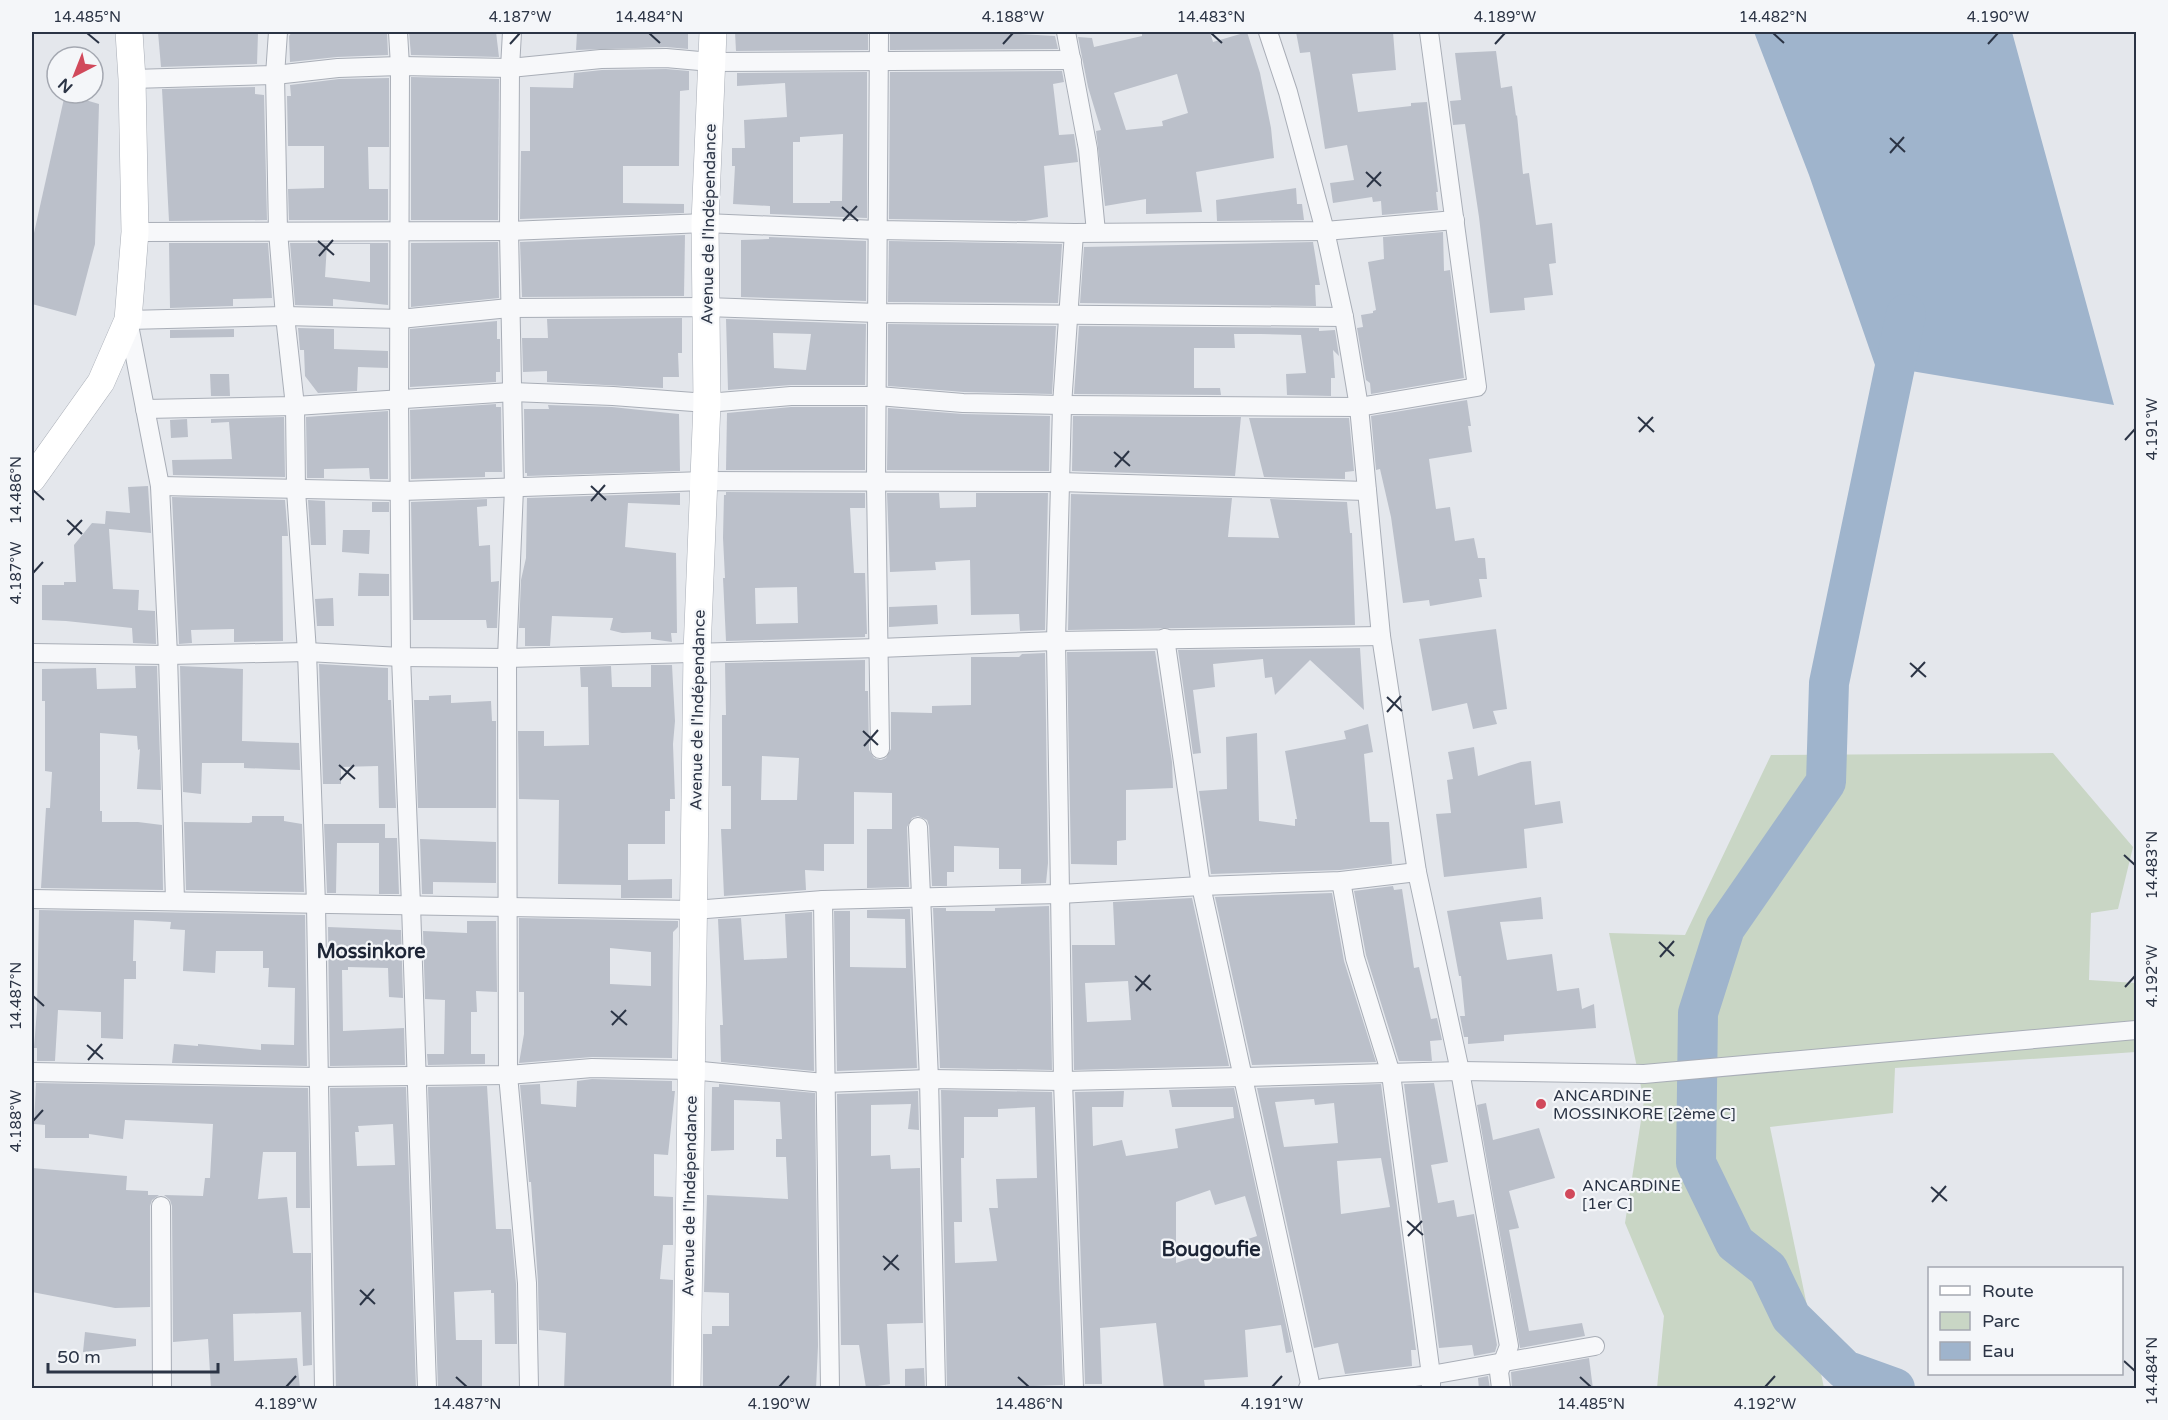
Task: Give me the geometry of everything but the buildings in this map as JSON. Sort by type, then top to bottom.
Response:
[{"type":"main road","points":[[32,479],[100,382],[128,320],[135,232],[129,32]]},
{"type":"main road","name":"Avenue de l'Indépendance","points":[[687,1389],[697,652],[707,403],[705,223],[713,32]]},
{"type":"street","points":[[278,32],[275,75],[278,231],[295,406],[296,490],[307,652],[316,904],[324,1389]]},
{"type":"street","points":[[398,32],[400,66],[401,657],[427,1389]]},
{"type":"street","points":[[512,32],[509,308],[514,488],[507,658],[508,1075],[527,1283],[529,1389]]},
{"type":"street","points":[[879,32],[876,482],[880,749]]},
{"type":"street","points":[[1066,32],[1088,149],[1096,232]]},
{"type":"street","points":[[1268,32],[1288,92],[1325,231],[1344,318],[1359,407],[1381,636],[1417,872],[1460,1071],[1509,1346],[1499,1372],[1501,1389]]},
{"type":"street","points":[[145,409],[295,406],[512,393],[613,396],[707,403],[791,396],[878,396],[963,403],[1359,407],[1477,387],[1429,32]]},
{"type":"street","points":[[132,79],[275,75],[338,68],[400,66],[510,68],[601,59],[666,58],[711,62],[1072,60]]},
{"type":"street","points":[[135,232],[509,231],[705,223],[876,230],[1074,233],[1325,231],[1455,220]]},
{"type":"street","points":[[1074,233],[1062,405],[1056,641],[1063,1081],[1074,1389]]},
{"type":"street","points":[[175,902],[168,654],[160,486],[128,320],[285,316],[400,319],[509,308],[706,307],[878,313],[1344,318]]},
{"type":"street","points":[[160,486],[400,491],[704,481],[1059,482],[1367,491]]},
{"type":"street","points":[[32,653],[307,652],[401,657],[507,658],[1165,638],[1381,636]]},
{"type":"street","points":[[1165,638],[1201,886],[1310,1383],[1308,1389]]},
{"type":"street","points":[[918,827],[929,1079],[936,1389]]},
{"type":"street","points":[[32,899],[694,910],[823,900],[1060,894],[1341,881],[1417,872]]},
{"type":"street","points":[[1341,881],[1355,958],[1391,1074],[1431,1382]]},
{"type":"street","points":[[823,900],[830,1389]]},
{"type":"street","points":[[32,1072],[417,1077],[508,1075],[592,1068],[691,1070],[824,1083],[929,1079],[1063,1081],[1460,1071],[1644,1074],[2136,1030]]},
{"type":"street","points":[[161,1206],[162,1389]]},
{"type":"street","points":[[1323,1389],[1431,1382],[1504,1362],[1595,1346]]},
{"type":"green space","points":[[2053,753],[2133,847],[2118,909],[2091,913],[2089,980],[2136,983],[2136,1052],[1895,1068],[1893,1113],[1770,1127],[1824,1388],[1657,1388],[1664,1316],[1625,1223],[1644,1101],[1609,933],[1685,935],[1771,755]]},
{"type":"water","points":[[1754,32],[2012,32],[2114,405],[1875,365],[1809,175]]},
{"type":"waterway","points":[[1895,1388],[1845,1370],[1791,1317],[1768,1269],[1735,1243],[1696,1163],[1698,1013],[1725,928],[1826,782],[1829,683],[1906,314]]},
{"type":"place","name":"ANCARDINE MOSSINKORE [2ème C]","points":[[1541,1104]]},
{"type":"place","name":"ANCARDINE [1er C]","points":[[1570,1194]]},
{"type":"district","name":"Mossinkore","points":[[371,951]]},
{"type":"district","name":"Bougoufie","points":[[1211,1249]]}]
